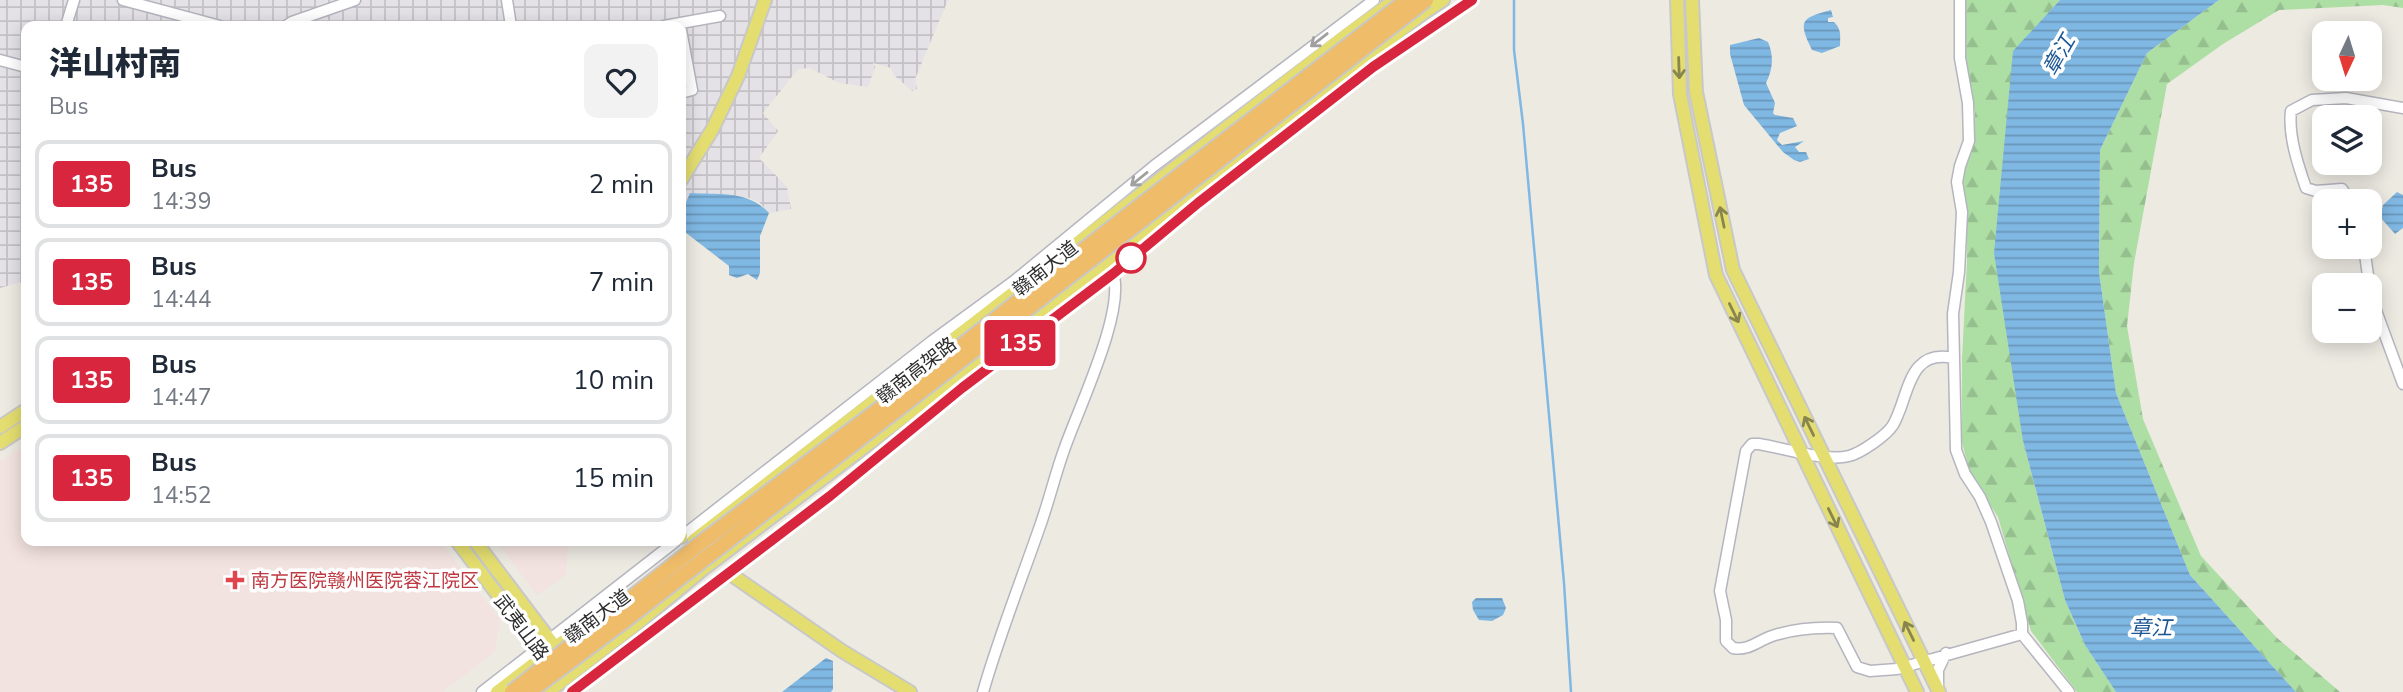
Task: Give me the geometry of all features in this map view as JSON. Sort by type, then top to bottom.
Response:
[{"type":"highway","name":"赣南高架路","points":[[512,692],[706,538],[914,383],[1407,0]]},
{"type":"highway","name":"赣南高架路","points":[[529,692],[1426,0]]},
{"type":"main road","points":[[686,172],[717,119],[738,76],[765,0]]},
{"type":"main road","name":"赣南大道","points":[[686,536],[962,332],[1395,0]]},
{"type":"main road","name":"赣南大道","points":[[548,692],[703,569],[1057,301],[1443,0]]},
{"type":"main road","points":[[1678,0],[1680,94],[1716,275],[1917,692]]},
{"type":"main road","points":[[1692,0],[1696,92],[1733,270],[1939,692]]},
{"type":"main road","points":[[1035,275],[1057,301]]},
{"type":"main road","points":[[962,332],[982,356]]},
{"type":"main road","points":[[0,427],[21,413]]},
{"type":"main road","points":[[0,443],[21,429]]},
{"type":"main road","name":"武夷山路","points":[[461,546],[563,681]]},
{"type":"main road","name":"武夷山路","points":[[479,546],[575,672]]},
{"type":"main road","name":"赣南大道","points":[[497,692],[541,652],[619,599],[675,546]]},
{"type":"main road","points":[[686,546],[703,569]]},
{"type":"main road","points":[[729,573],[842,651],[911,692]]},
{"type":"main road","points":[[619,599],[638,623]]},
{"type":"street","points":[[68,21],[74,0]]},
{"type":"street","points":[[295,21],[355,0]]},
{"type":"street","points":[[507,0],[510,21]]},
{"type":"street","points":[[686,536],[932,341],[1014,281],[1165,158],[1374,0]]},
{"type":"street","points":[[572,692],[830,496],[962,388],[1114,273],[1198,203],[1373,67],[1472,0]]},
{"type":"street","points":[[1960,0],[1960,58],[1968,103],[1969,142],[1957,183],[1962,212],[1954,314],[1956,450],[1965,474],[1980,497],[1991,522],[2018,601],[2022,634],[2069,692]]},
{"type":"street","points":[[128,1],[202,21]]},
{"type":"street","points":[[686,25],[720,16]]},
{"type":"street","points":[[686,58],[692,90],[686,92]]},
{"type":"street","points":[[0,60],[21,66]]},
{"type":"street","points":[[2312,190],[2306,188],[2292,131],[2291,111],[2312,100],[2346,98],[2403,108]]},
{"type":"street","points":[[2366,259],[2371,297],[2403,384]]},
{"type":"street","points":[[983,692],[1064,448],[1105,337],[1114,306],[1117,283],[1114,273]]},
{"type":"street","points":[[1953,358],[1943,356],[1931,359],[1916,368],[1894,424],[1887,433],[1860,452],[1849,456],[1823,456],[1759,444],[1752,444],[1746,450],[1720,591],[1726,620],[1726,641],[1733,649],[1744,650],[1773,635],[1799,629],[1837,628],[1857,667],[1870,671],[1904,666],[2022,634]]},
{"type":"street","points":[[553,643],[674,546]]},
{"type":"street","points":[[482,692],[541,652]]},
{"type":"street","points":[[1939,692],[1938,670],[1946,653]]},
{"type":"shaded area","points":[[0,0],[948,0],[915,79],[917,89],[912,91],[894,75],[891,68],[873,63],[875,67],[868,87],[839,83],[810,68],[798,69],[763,113],[778,131],[759,158],[787,187],[791,209],[769,213],[759,202],[750,198],[690,193],[686,202],[686,21],[21,21],[21,282],[0,288]]},
{"type":"shaded area","name":"南方医院赣州医院蓉江院区","points":[[21,448],[21,546],[444,546],[500,619],[495,652],[442,692],[0,692],[0,461]]},
{"type":"shaded area","name":"南方医院赣州医院蓉江院区","points":[[500,546],[568,546],[566,575],[537,595]]},
{"type":"green space","points":[[1964,0],[2060,0],[2013,52],[2023,441],[2065,600],[2085,645],[2116,692],[2077,692],[2031,631],[1998,517],[1970,474],[1962,442],[1962,359],[1967,261],[1966,205],[1962,185],[1975,142],[1975,111],[1964,61]]},
{"type":"green space","points":[[2219,0],[2403,0],[2403,8],[2383,5],[2279,10],[2223,44],[2167,84],[2134,263],[2127,326],[2143,419],[2201,556],[2276,637],[2340,692],[2296,692],[2190,575],[2116,393],[2099,272],[2100,150],[2147,53]]},
{"type":"water","name":"章江","points":[[2060,0],[2219,0],[2147,53],[2100,150],[2099,272],[2116,393],[2190,575],[2296,692],[2116,692],[2085,645],[2065,600],[2023,441],[1994,253],[2013,51]]},
{"type":"water","points":[[1831,10],[1833,17],[1828,18],[1828,22],[1834,22],[1838,28],[1840,46],[1822,53],[1812,50],[1805,32],[1805,22],[1814,15]]},
{"type":"water","points":[[1759,38],[1768,42],[1772,57],[1766,83],[1775,103],[1773,113],[1793,118],[1797,126],[1780,133],[1777,140],[1782,145],[1804,141],[1795,147],[1799,152],[1806,152],[1809,159],[1800,162],[1783,152],[1744,105],[1730,45]]},
{"type":"water","points":[[2397,192],[2403,195],[2403,228],[2395,234],[2382,219],[2383,205]]},
{"type":"water","points":[[690,193],[722,194],[752,200],[769,213],[760,236],[760,273],[757,280],[748,274],[737,278],[729,275],[729,266],[686,233],[686,202]]},
{"type":"water","points":[[1476,598],[1502,598],[1506,608],[1503,615],[1492,621],[1479,620],[1473,610],[1472,602]]},
{"type":"water","points":[[826,658],[833,661],[831,692],[782,692]]},
{"type":"waterway","points":[[1514,0],[1514,50],[1564,583],[1571,692]]},
{"type":"bus line","name":"135","points":[[572,692],[830,496],[962,388],[1114,273],[1198,203],[1373,67],[1472,0]]},
{"type":"place","name":"南方医院赣州医院蓉江院区","points":[[235,580]]}]
